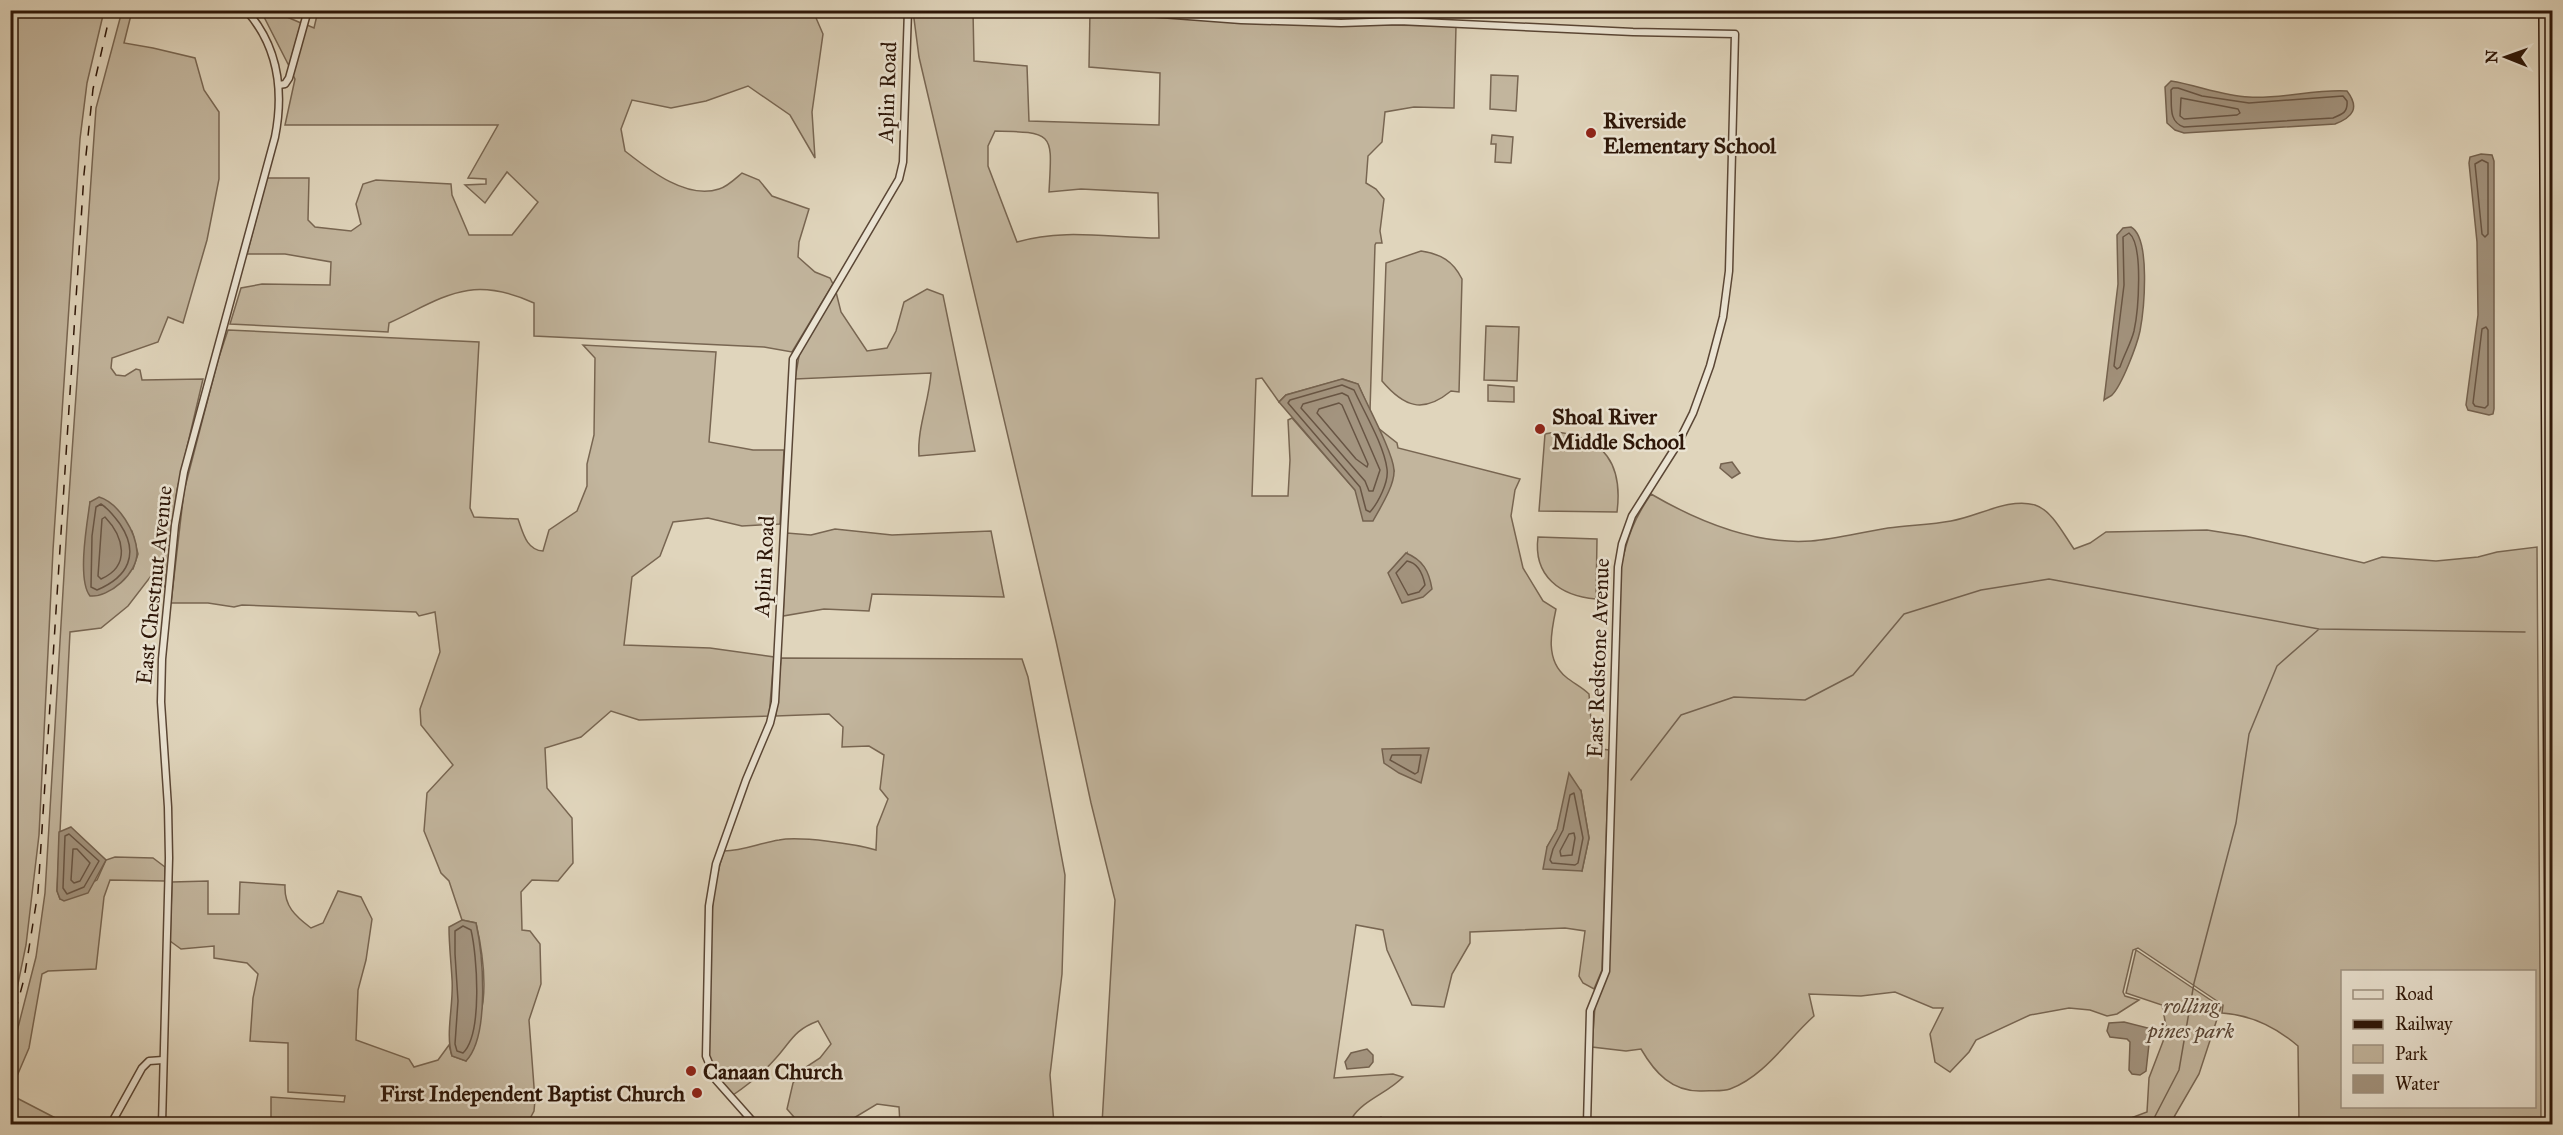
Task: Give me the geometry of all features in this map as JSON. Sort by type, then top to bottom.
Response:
[{"type":"highway","points":[[2544,10],[2551,1125]]},
{"type":"street","name":"East Chestnut Avenue","points":[[162,1125],[169,837],[161,702],[175,525],[184,472],[275,137],[280,101],[274,58],[265,38],[246,10]]},
{"type":"street","points":[[279,85],[285,84],[289,78],[308,10]]},
{"type":"street","name":"Aplin Road","points":[[755,1125],[716,1080],[706,1056],[710,893],[716,864],[774,708],[793,359],[899,178],[903,162],[908,10]]},
{"type":"street","name":"East Redstone Avenue","points":[[1108,10],[1240,20],[1341,23],[1410,21],[1621,32],[1736,34],[1728,271],[1723,317],[1710,366],[1693,413],[1677,445],[1632,516],[1622,544],[1618,567],[1606,971],[1590,1011],[1587,1125]]},
{"type":"street","points":[[111,1125],[142,1068],[149,1061],[163,1060]]},
{"type":"green space","points":[[10,11],[104,11],[87,83],[80,139],[53,550],[39,835],[26,945],[11,1018]]},
{"type":"green space","points":[[122,11],[132,11],[124,43],[195,58],[204,90],[219,112],[219,179],[207,240],[183,323],[168,317],[158,342],[112,358],[111,368],[116,375],[125,376],[136,369],[140,370],[142,380],[203,379],[177,490],[165,587],[151,576],[128,606],[101,628],[70,632],[57,891],[60,899],[97,880],[106,860],[115,857],[153,858],[165,867],[165,881],[110,880],[104,897],[96,969],[48,971],[42,974],[29,1048],[11,1090],[11,1055],[36,957],[45,893],[67,524],[96,108]],"holes":[[[90,502],[132,531],[138,554],[133,569],[85,570]]]},
{"type":"green space","points":[[261,11],[277,11],[301,23],[289,66]]},
{"type":"green space","points":[[318,11],[813,11],[823,34],[812,112],[815,158],[790,115],[748,86],[706,101],[671,108],[632,100],[621,129],[625,151],[656,174],[681,187],[706,191],[719,189],[742,173],[759,180],[772,196],[809,209],[799,242],[798,257],[815,272],[830,278],[833,284],[792,352],[764,347],[534,336],[534,303],[512,294],[492,290],[458,292],[443,298],[389,323],[388,332],[230,324],[241,288],[262,284],[330,285],[331,262],[285,254],[247,254],[267,178],[309,178],[308,220],[315,227],[351,231],[361,224],[356,204],[363,184],[376,180],[451,184],[452,195],[469,235],[512,235],[538,202],[507,172],[485,203],[465,185],[486,184],[486,179],[468,178],[498,125],[285,125],[295,79],[293,75],[307,25],[314,28]]},
{"type":"green space","points":[[913,11],[973,11],[974,61],[1027,66],[1029,121],[1159,125],[1160,73],[1089,67],[1090,11],[1240,23],[1456,26],[1454,108],[1414,107],[1385,112],[1382,142],[1368,156],[1366,183],[1376,189],[1384,199],[1380,231],[1382,243],[1375,245],[1370,411],[1358,384],[1343,379],[1286,395],[1279,402],[1262,378],[1256,379],[1252,496],[1288,496],[1290,460],[1288,420],[1292,418],[1355,490],[1394,471],[1378,428],[1397,443],[1398,448],[1520,479],[1515,490],[1511,516],[1523,568],[1543,601],[1556,609],[1551,636],[1552,654],[1559,670],[1589,694],[1593,748],[1609,750],[1602,970],[1594,989],[1583,983],[1579,976],[1585,931],[1565,928],[1470,932],[1470,943],[1452,974],[1444,1007],[1412,1005],[1387,950],[1383,930],[1356,925],[1334,1078],[1393,1074],[1403,1077],[1362,1106],[1352,1118],[1353,1121],[1363,1124],[1102,1124],[1115,900],[919,57]],"holes":[[[995,131],[1030,133],[1040,135],[1046,140],[1050,158],[1049,192],[1081,189],[1158,193],[1159,238],[1052,235],[1017,242],[988,166],[988,146]],[[1407,553],[1402,601],[1392,575],[1395,565]],[[1581,791],[1589,838],[1582,871],[1547,847]]]},
{"type":"green space","points":[[1144,11],[1409,11],[1409,18],[1341,20]]},
{"type":"green space","points":[[1491,75],[1518,76],[1516,111],[1490,109]]},
{"type":"green space","points":[[1492,135],[1513,137],[1511,163],[1495,162],[1496,144],[1491,144]]},
{"type":"green space","points":[[1421,251],[1446,259],[1455,267],[1462,279],[1459,392],[1451,391],[1432,403],[1423,405],[1406,402],[1382,381],[1386,263]]},
{"type":"green space","points":[[927,289],[943,295],[975,451],[919,456],[920,435],[931,373],[795,379],[800,350],[836,292],[841,312],[867,351],[887,348],[896,331],[904,302]]},
{"type":"green space","points":[[1486,326],[1519,327],[1517,381],[1484,380]]},
{"type":"green space","points":[[228,330],[479,342],[470,508],[474,517],[518,519],[526,540],[537,550],[543,551],[549,530],[577,511],[587,486],[587,464],[594,435],[595,358],[583,345],[716,352],[709,442],[753,450],[784,450],[780,524],[742,526],[708,518],[673,522],[660,556],[632,577],[624,645],[710,648],[774,657],[769,716],[639,720],[611,711],[581,737],[545,748],[547,788],[572,818],[573,863],[558,881],[532,880],[521,892],[522,930],[530,931],[540,944],[541,984],[529,1020],[535,1100],[534,1111],[527,1124],[271,1124],[271,1097],[344,1102],[345,1096],[288,1092],[288,1043],[250,1041],[253,998],[258,974],[247,963],[214,958],[214,946],[181,949],[170,941],[172,882],[208,881],[208,914],[239,914],[240,882],[285,885],[286,899],[292,910],[311,928],[323,923],[338,891],[361,897],[372,919],[366,960],[358,990],[356,1040],[409,1059],[414,1067],[438,1060],[449,1045],[452,1056],[466,1061],[483,1002],[484,972],[480,943],[476,923],[462,920],[449,881],[441,873],[424,831],[427,793],[453,765],[421,725],[420,709],[440,652],[435,612],[419,616],[416,612],[171,603],[184,491]]},
{"type":"green space","points":[[1488,385],[1514,387],[1514,402],[1488,401]]},
{"type":"green space","points":[[1556,432],[1587,440],[1607,456],[1617,480],[1617,512],[1539,511],[1545,434]]},
{"type":"green space","points":[[1651,494],[1688,514],[1748,535],[1790,541],[1811,541],[1961,519],[2004,505],[2025,503],[2035,505],[2047,512],[2074,549],[2090,543],[2106,532],[2207,530],[2245,536],[2364,563],[2382,557],[2436,561],[2478,557],[2537,547],[2541,1124],[2299,1124],[2298,1046],[2263,1024],[2243,1016],[2222,1013],[2223,1005],[2138,948],[2133,950],[2123,992],[2125,996],[2139,1000],[2117,1014],[2107,1016],[2090,1010],[2069,1008],[2030,1015],[1976,1040],[1969,1052],[1950,1072],[1935,1062],[1930,1034],[1943,1008],[1933,1008],[1895,992],[1861,996],[1809,994],[1814,1016],[1765,1067],[1743,1083],[1727,1090],[1691,1090],[1673,1084],[1652,1066],[1641,1049],[1626,1051],[1592,1047],[1595,1006],[1609,971],[1621,567],[1636,520]]},
{"type":"green space","points":[[835,529],[892,535],[991,531],[1004,597],[872,594],[869,611],[824,609],[783,616],[787,533],[811,535]]},
{"type":"green space","points":[[1538,537],[1597,539],[1596,599],[1571,594],[1552,582],[1540,563]]},
{"type":"green space","points":[[781,658],[1022,659],[1028,677],[1065,875],[1062,974],[1050,1075],[1054,1124],[900,1124],[899,1107],[877,1104],[844,1124],[800,1124],[787,1109],[793,1083],[803,1069],[820,1058],[831,1044],[818,1021],[798,1032],[766,1068],[733,1095],[716,1072],[709,1056],[707,1041],[710,941],[715,886],[724,851],[788,839],[828,841],[876,850],[877,827],[888,799],[880,789],[884,755],[869,746],[842,747],[843,727],[829,714],[776,716]]},
{"type":"green space","name":"rolling pines park","points":[[2136,950],[2221,1007],[2199,1074],[2170,1124],[2115,1124],[2147,1112],[2149,1078],[2167,1031],[2162,1005],[2126,993]]},
{"type":"green space","points":[[11,1095],[67,1124],[11,1124]]},
{"type":"green space","points":[[1381,1117],[1384,1119],[1384,1124],[1363,1124]]},
{"type":"water","points":[[2171,81],[2229,95],[2249,97],[2347,91],[2354,107],[2350,115],[2335,124],[2184,133],[2175,130],[2167,123],[2165,87]]},
{"type":"water","points":[[2481,154],[2492,155],[2494,161],[2494,409],[2493,414],[2489,415],[2468,410],[2466,405],[2478,315],[2477,242],[2469,163],[2470,157]]},
{"type":"water","points":[[2131,227],[2137,234],[2144,259],[2142,321],[2136,346],[2124,374],[2116,390],[2104,400],[2118,284],[2117,235],[2123,228]]},
{"type":"water","points":[[1342,379],[1358,384],[1384,440],[1394,470],[1392,482],[1373,521],[1363,521],[1355,490],[1279,402],[1286,395]]},
{"type":"water","points":[[1732,462],[1740,473],[1732,478],[1720,468],[1721,464]]},
{"type":"water","points":[[99,497],[113,505],[125,519],[130,527],[137,552],[133,568],[121,583],[106,593],[90,596],[84,578],[85,537],[90,502]]},
{"type":"water","points":[[1406,553],[1417,559],[1424,567],[1432,589],[1423,597],[1402,603],[1388,573]]},
{"type":"water","points":[[1429,748],[1421,783],[1384,763],[1382,749]]},
{"type":"water","points":[[1569,773],[1581,791],[1589,838],[1582,871],[1543,869],[1547,847],[1557,829]]},
{"type":"water","points":[[71,827],[106,860],[88,893],[64,901],[60,899],[57,891],[59,832]]},
{"type":"water","points":[[462,920],[476,923],[481,955],[483,995],[479,1033],[474,1049],[466,1061],[452,1056],[449,1038],[452,989],[449,927]]},
{"type":"water","points":[[2124,1022],[2148,1028],[2150,1035],[2146,1071],[2140,1075],[2132,1074],[2129,1070],[2130,1042],[2127,1039],[2110,1037],[2107,1031],[2109,1023]]},
{"type":"water","points":[[1367,1049],[1373,1055],[1373,1062],[1369,1067],[1347,1069],[1345,1062],[1351,1053]]},
{"type":"waterway","points":[[10,61],[10,73]]},
{"type":"waterway","points":[[1631,780],[1681,715],[1734,697],[1805,700],[1853,675],[1904,614],[1981,590],[2049,579],[2319,629],[2525,632]]},
{"type":"waterway","points":[[2151,1124],[2179,1070],[2194,983],[2236,823],[2249,734],[2277,666],[2318,630]]},
{"type":"railway","points":[[10,1031],[24,979],[38,892],[84,174],[93,89],[111,10]]},
{"type":"place","name":"Riverside Elementary School","points":[[1591,133]]},
{"type":"place","name":"Shoal River Middle School","points":[[1540,429]]},
{"type":"place","name":"Canaan Church","points":[[691,1071]]},
{"type":"place","name":"First Independent Baptist Church","points":[[697,1093]]}]
